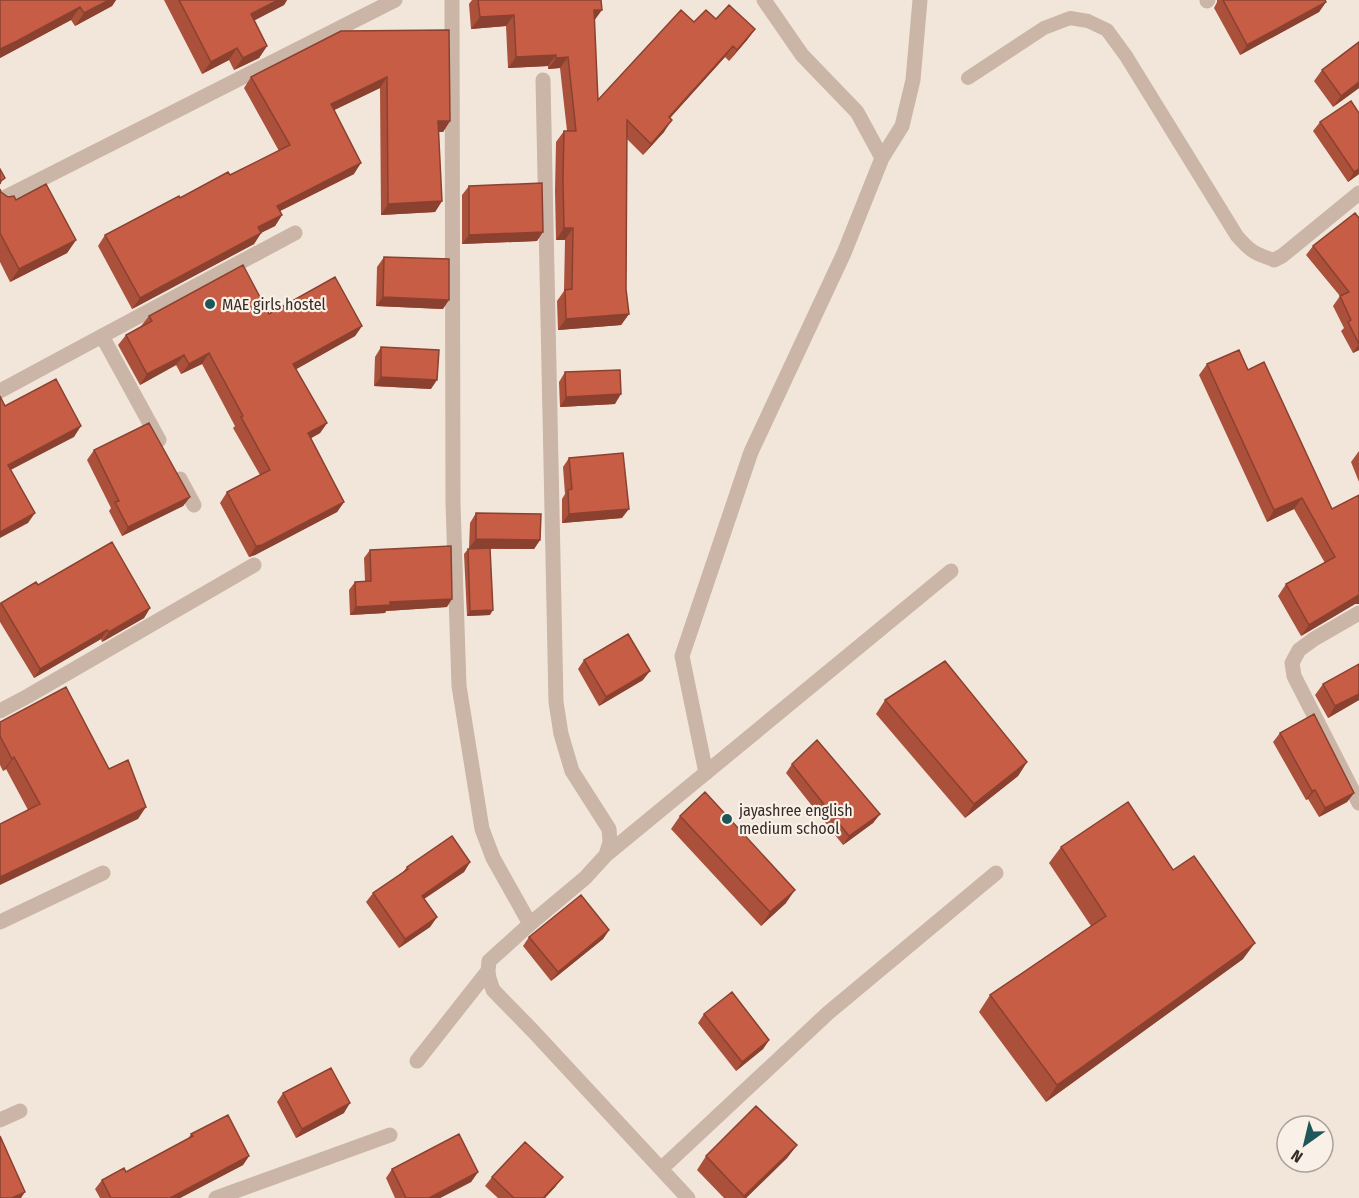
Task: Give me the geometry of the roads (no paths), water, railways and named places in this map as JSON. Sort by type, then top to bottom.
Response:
[{"type":"street","points":[[0,200],[395,0]]},
{"type":"street","points":[[452,0],[453,503],[459,687],[482,829],[494,858],[530,924]]},
{"type":"street","points":[[764,0],[802,55],[857,112],[882,158]]},
{"type":"street","points":[[706,773],[682,656],[751,452],[844,253],[882,158],[902,126],[913,80],[920,0]]},
{"type":"street","points":[[543,80],[556,702],[561,734],[572,771],[609,830],[610,842],[606,855]]},
{"type":"street","points":[[1274,260],[1282,256],[1359,193]]},
{"type":"street","points":[[0,391],[295,233]]},
{"type":"street","points":[[102,336],[194,505]]},
{"type":"street","points":[[0,711],[254,566]]},
{"type":"street","points":[[688,1198],[493,990],[489,978],[489,961],[585,878],[606,855],[951,571]]},
{"type":"street","points":[[1359,613],[1299,650],[1292,663],[1293,676],[1359,803]]},
{"type":"street","points":[[0,922],[103,873]]},
{"type":"street","points":[[661,1169],[828,1013],[996,873]]},
{"type":"street","points":[[417,1061],[488,970]]},
{"type":"street","points":[[0,1120],[20,1111]]},
{"type":"street","points":[[216,1198],[390,1135]]},
{"type":"lane","points":[[968,78],[1044,28],[1070,18],[1088,21],[1107,30],[1126,56],[1237,236],[1258,255],[1274,260]]},
{"type":"place","name":"MAE girls hostel","points":[[210,304]]},
{"type":"place","name":"jayashree english medium school","points":[[727,819]]}]
